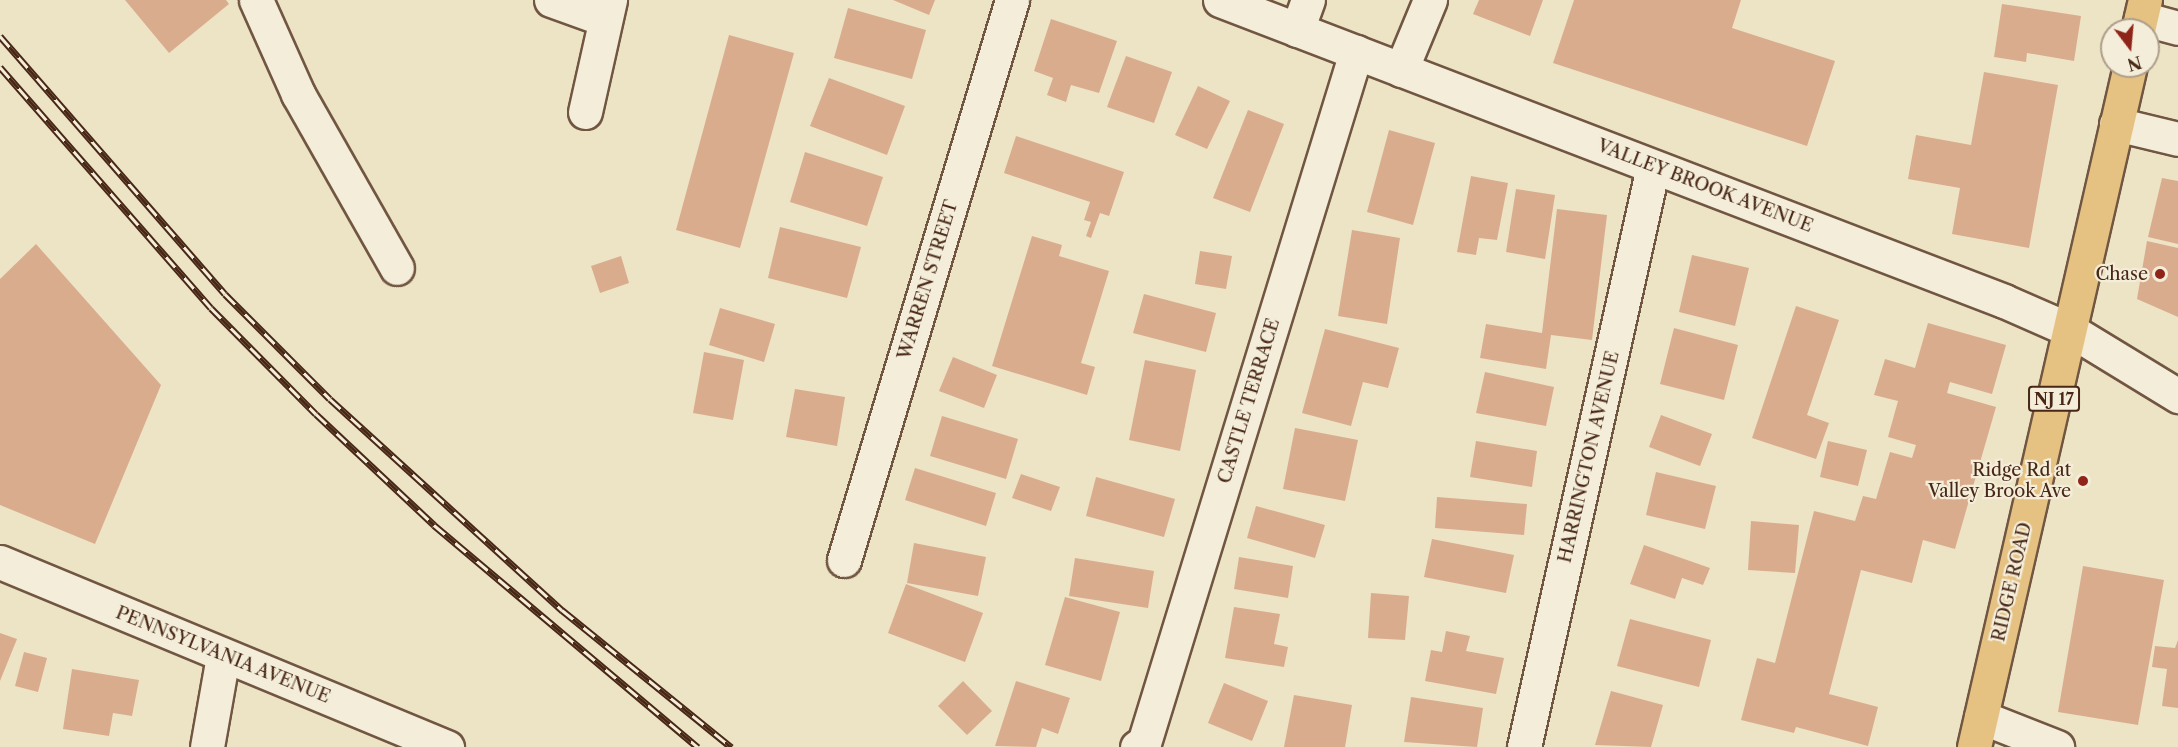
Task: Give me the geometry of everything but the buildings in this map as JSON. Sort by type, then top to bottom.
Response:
[{"type":"main road","name":"RIDGE ROAD","points":[[1978,732],[2127,78]]},
{"type":"street","points":[[256,0],[298,94],[397,267]]},
{"type":"street","points":[[551,0],[607,9],[585,112]]},
{"type":"street","name":"WARREN STREET","points":[[844,560],[1012,0]]},
{"type":"street","name":"VALLEY BROOK AVENUE","points":[[1220,0],[1302,15],[1356,52],[2070,330],[2178,396]]},
{"type":"street","points":[[1401,70],[1430,0]]},
{"type":"street","points":[[2141,16],[2178,28]]},
{"type":"street","name":"CASTLE TERRACE","points":[[1145,746],[1356,52]]},
{"type":"street","points":[[2116,124],[2178,140]]},
{"type":"street","name":"HARRINGTON AVENUE","points":[[1524,747],[1653,167]]},
{"type":"street","name":"PENNSYLVANIA AVENUE","points":[[0,562],[447,747]]},
{"type":"street","points":[[207,747],[223,656]]},
{"type":"street","points":[[1978,732],[2057,747]]},
{"type":"railway","points":[[0,36],[225,294],[330,399],[562,610],[731,747]]},
{"type":"railway","points":[[0,67],[211,308],[316,414],[434,525],[698,747]]},
{"type":"place","name":"Chase","points":[[2160,274]]},
{"type":"place","name":"Ridge Rd at Valley Brook Ave","points":[[2083,481]]}]
